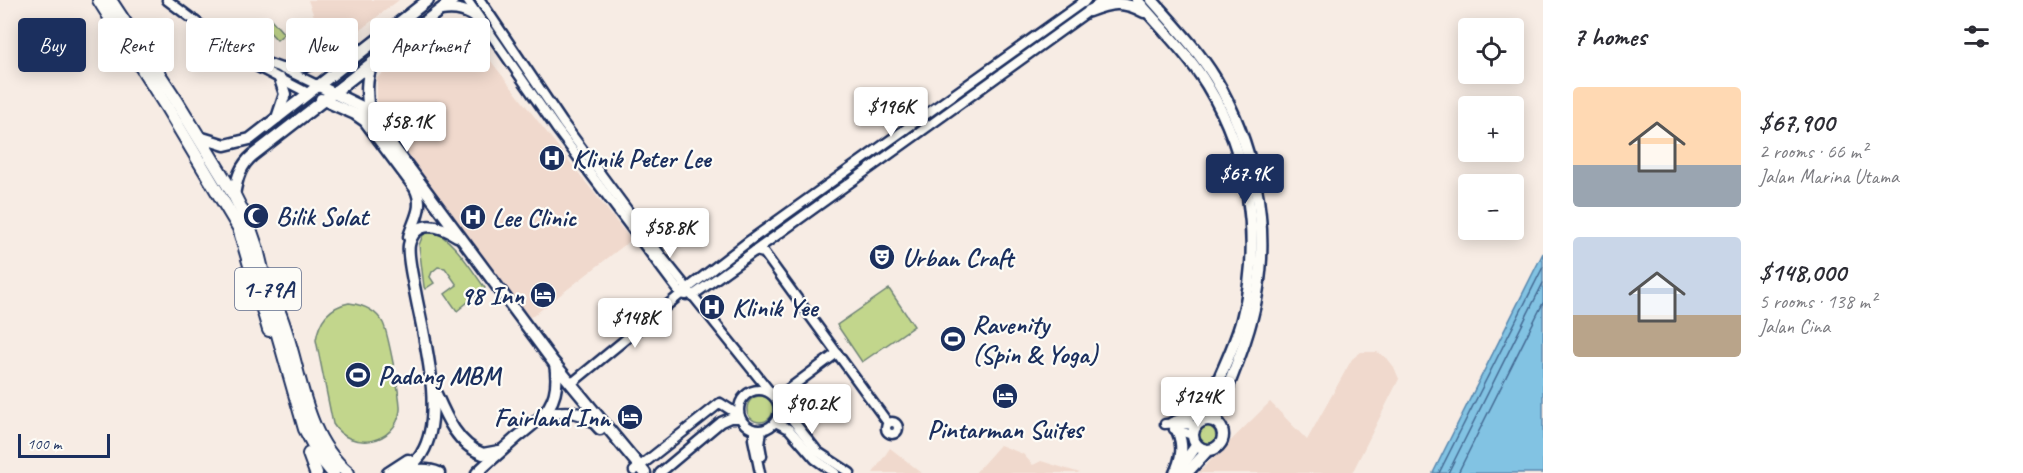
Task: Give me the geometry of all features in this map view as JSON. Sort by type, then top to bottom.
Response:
[{"type":"highway","points":[[99,0],[171,103],[239,228],[298,434],[333,473]]},
{"type":"highway","name":"1-79A","points":[[110,0],[171,103],[199,136],[248,223],[312,452]]},
{"type":"highway","points":[[267,285],[283,320],[306,402],[321,441],[348,473]]},
{"type":"highway","points":[[312,452],[316,473]]},
{"type":"highway","points":[[312,452],[323,473]]},
{"type":"main road","points":[[199,136],[225,145],[250,139],[428,0]]},
{"type":"main road","points":[[430,18],[453,0]]},
{"type":"main road","points":[[1137,0],[1196,70],[1217,104],[1238,154],[1251,212],[1252,256],[1242,320],[1197,432],[1176,473]]},
{"type":"main road","points":[[1152,0],[1196,51],[1215,78],[1237,123],[1256,184],[1262,231],[1258,294],[1245,343],[1217,415],[1222,440],[1216,448],[1207,451],[1187,473]]},
{"type":"main road","points":[[1086,3],[1120,3],[1137,8],[1149,15]]},
{"type":"main road","points":[[441,10],[464,10],[477,18]]},
{"type":"main road","points":[[277,119],[285,94],[282,74],[367,46]]},
{"type":"main road","points":[[234,195],[239,171],[244,163],[370,64]]},
{"type":"main road","points":[[369,114],[366,87],[370,70]]},
{"type":"main road","points":[[317,85],[334,92],[369,114],[554,363],[639,471]]},
{"type":"main road","points":[[308,93],[355,114],[365,121],[415,188],[420,204],[417,218],[410,231],[408,246],[413,285],[433,388],[433,411],[429,436],[422,454],[404,473]]},
{"type":"main road","points":[[408,246],[416,233],[423,227],[431,225],[449,231],[463,241]]},
{"type":"main road","points":[[477,473],[544,416],[557,385],[554,363]]},
{"type":"main road","points":[[433,388],[453,428],[470,448],[483,454],[502,450]]},
{"type":"main road","points":[[1176,473],[1182,445],[1174,427],[1208,403]]},
{"type":"main road","points":[[544,416],[568,411],[589,417],[639,471]]},
{"type":"main road","points":[[1197,432],[1207,420],[1217,423]]},
{"type":"main road","points":[[1197,432],[1207,451]]},
{"type":"main road","points":[[388,473],[414,456],[429,436]]},
{"type":"main road","points":[[404,473],[428,469],[439,473]]},
{"type":"street","points":[[167,0],[239,53],[282,74],[317,85]]},
{"type":"street","points":[[467,0],[478,18]]},
{"type":"street","points":[[480,0],[485,4],[563,123],[687,293]]},
{"type":"street","points":[[572,383],[749,242],[1086,3],[1104,0]]},
{"type":"street","points":[[687,293],[755,251],[1086,3]]},
{"type":"street","points":[[490,35],[556,128],[687,293],[818,452],[850,473]]},
{"type":"street","points":[[282,74],[308,93]]},
{"type":"street","points":[[755,251],[764,253],[888,423]]},
{"type":"street","points":[[740,417],[740,403],[746,394],[760,389],[781,394],[837,353]]},
{"type":"street","points":[[639,471],[720,403],[740,417],[747,426],[759,430]]},
{"type":"street","points":[[760,473],[753,439],[759,430],[775,422],[779,416],[779,403]]},
{"type":"street","points":[[660,473],[721,422],[740,417]]},
{"type":"street","points":[[775,422],[789,429],[815,459],[836,473]]},
{"type":"street","points":[[1174,427],[1178,425],[1197,432]]},
{"type":"street","points":[[759,430],[765,473]]},
{"type":"shaded area","points":[[308,0],[399,0],[376,18],[370,18],[370,22],[358,32],[358,18],[315,18]]},
{"type":"shaded area","points":[[490,60],[631,240],[529,317],[381,120],[377,109],[377,78],[385,72],[490,72]]},
{"type":"shaded area","points":[[1361,352],[1377,352],[1387,358],[1399,379],[1352,473],[1198,473],[1270,402],[1307,440],[1352,359]]},
{"type":"shaded area","points":[[1000,445],[1023,454],[1033,465],[1041,461],[1080,473],[975,473]]},
{"type":"shaded area","points":[[890,448],[922,473],[873,473]]},
{"type":"green space","points":[[274,23],[284,34],[277,40],[274,37]]},
{"type":"green space","points":[[431,231],[439,234],[454,247],[485,288],[457,311],[445,294],[457,285],[445,268],[438,267],[432,272],[430,277],[434,283],[425,289],[424,287],[419,245],[423,235]]},
{"type":"green space","points":[[889,289],[914,326],[862,362],[837,325]]},
{"type":"green space","name":"Padang MBM","points":[[349,303],[369,309],[383,323],[400,404],[397,422],[390,431],[371,441],[350,439],[333,424],[316,340],[326,316],[336,308]]},
{"type":"green space","points":[[760,396],[769,400],[773,409],[769,418],[760,422],[751,418],[747,409],[751,400]]},
{"type":"green space","points":[[1206,426],[1213,429],[1216,436],[1213,443],[1206,446],[1199,443],[1196,436],[1199,429]]},
{"type":"water","points":[[1543,253],[1543,473],[1433,473]]},
{"type":"place","name":"Klinik Peter Lee","points":[[552,158]]},
{"type":"place","name":"Bilik Solat","points":[[256,216]]},
{"type":"place","name":"Lee Clinic","points":[[473,217]]},
{"type":"place","name":"Urban Craft","points":[[882,257]]},
{"type":"place","name":"98 Inn","points":[[543,295]]},
{"type":"place","name":"Klinik Yee","points":[[712,307]]},
{"type":"place","name":"Ravenity (Spin & Yoga)","points":[[953,339]]},
{"type":"place","name":"Padang MBM","points":[[358,375]]},
{"type":"place","name":"Pintarman Suites","points":[[1005,396]]},
{"type":"place","name":"Fairland Inn","points":[[630,417]]}]
